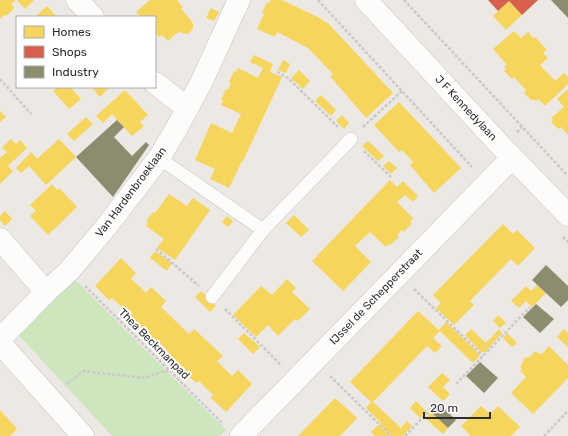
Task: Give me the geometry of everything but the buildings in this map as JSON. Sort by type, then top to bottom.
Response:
[{"type":"street","points":[[77,0],[92,16]]},
{"type":"street","name":"Van Hardenbroeklaan","points":[[0,339],[69,271],[106,227],[159,158],[201,83],[239,0]]},
{"type":"street","name":"J F Kennedylaan","points":[[366,0],[512,158],[568,215]]},
{"type":"street","points":[[156,84],[187,108]]},
{"type":"street","name":"IJssel de Schepperstraat","points":[[232,431],[296,379],[512,158]]},
{"type":"street","points":[[0,239],[46,292]]},
{"type":"street","points":[[0,343],[83,436]]},
{"type":"lane","points":[[212,297],[263,230],[351,139]]},
{"type":"lane","points":[[159,158],[263,230]]},
{"type":"path","points":[[318,0],[476,172],[490,180]]},
{"type":"path","points":[[404,0],[568,176]]},
{"type":"path","points":[[277,72],[288,78],[391,177]]},
{"type":"path","points":[[0,79],[31,114]]},
{"type":"path","points":[[351,139],[402,91]]},
{"type":"path","points":[[156,249],[212,297],[296,379]]},
{"type":"path","name":"Thea Beckmanpad","points":[[69,271],[232,431]]},
{"type":"path","points":[[410,285],[483,356]]},
{"type":"path","points":[[456,384],[530,307]]},
{"type":"path","points":[[63,387],[83,371],[144,378],[169,370]]},
{"type":"path","points":[[324,371],[391,436]]},
{"type":"path","points":[[405,436],[434,406]]},
{"type":"path","points":[[544,436],[568,411]]},
{"type":"green space","points":[[70,275],[226,430],[219,436],[112,436],[15,331]]}]
